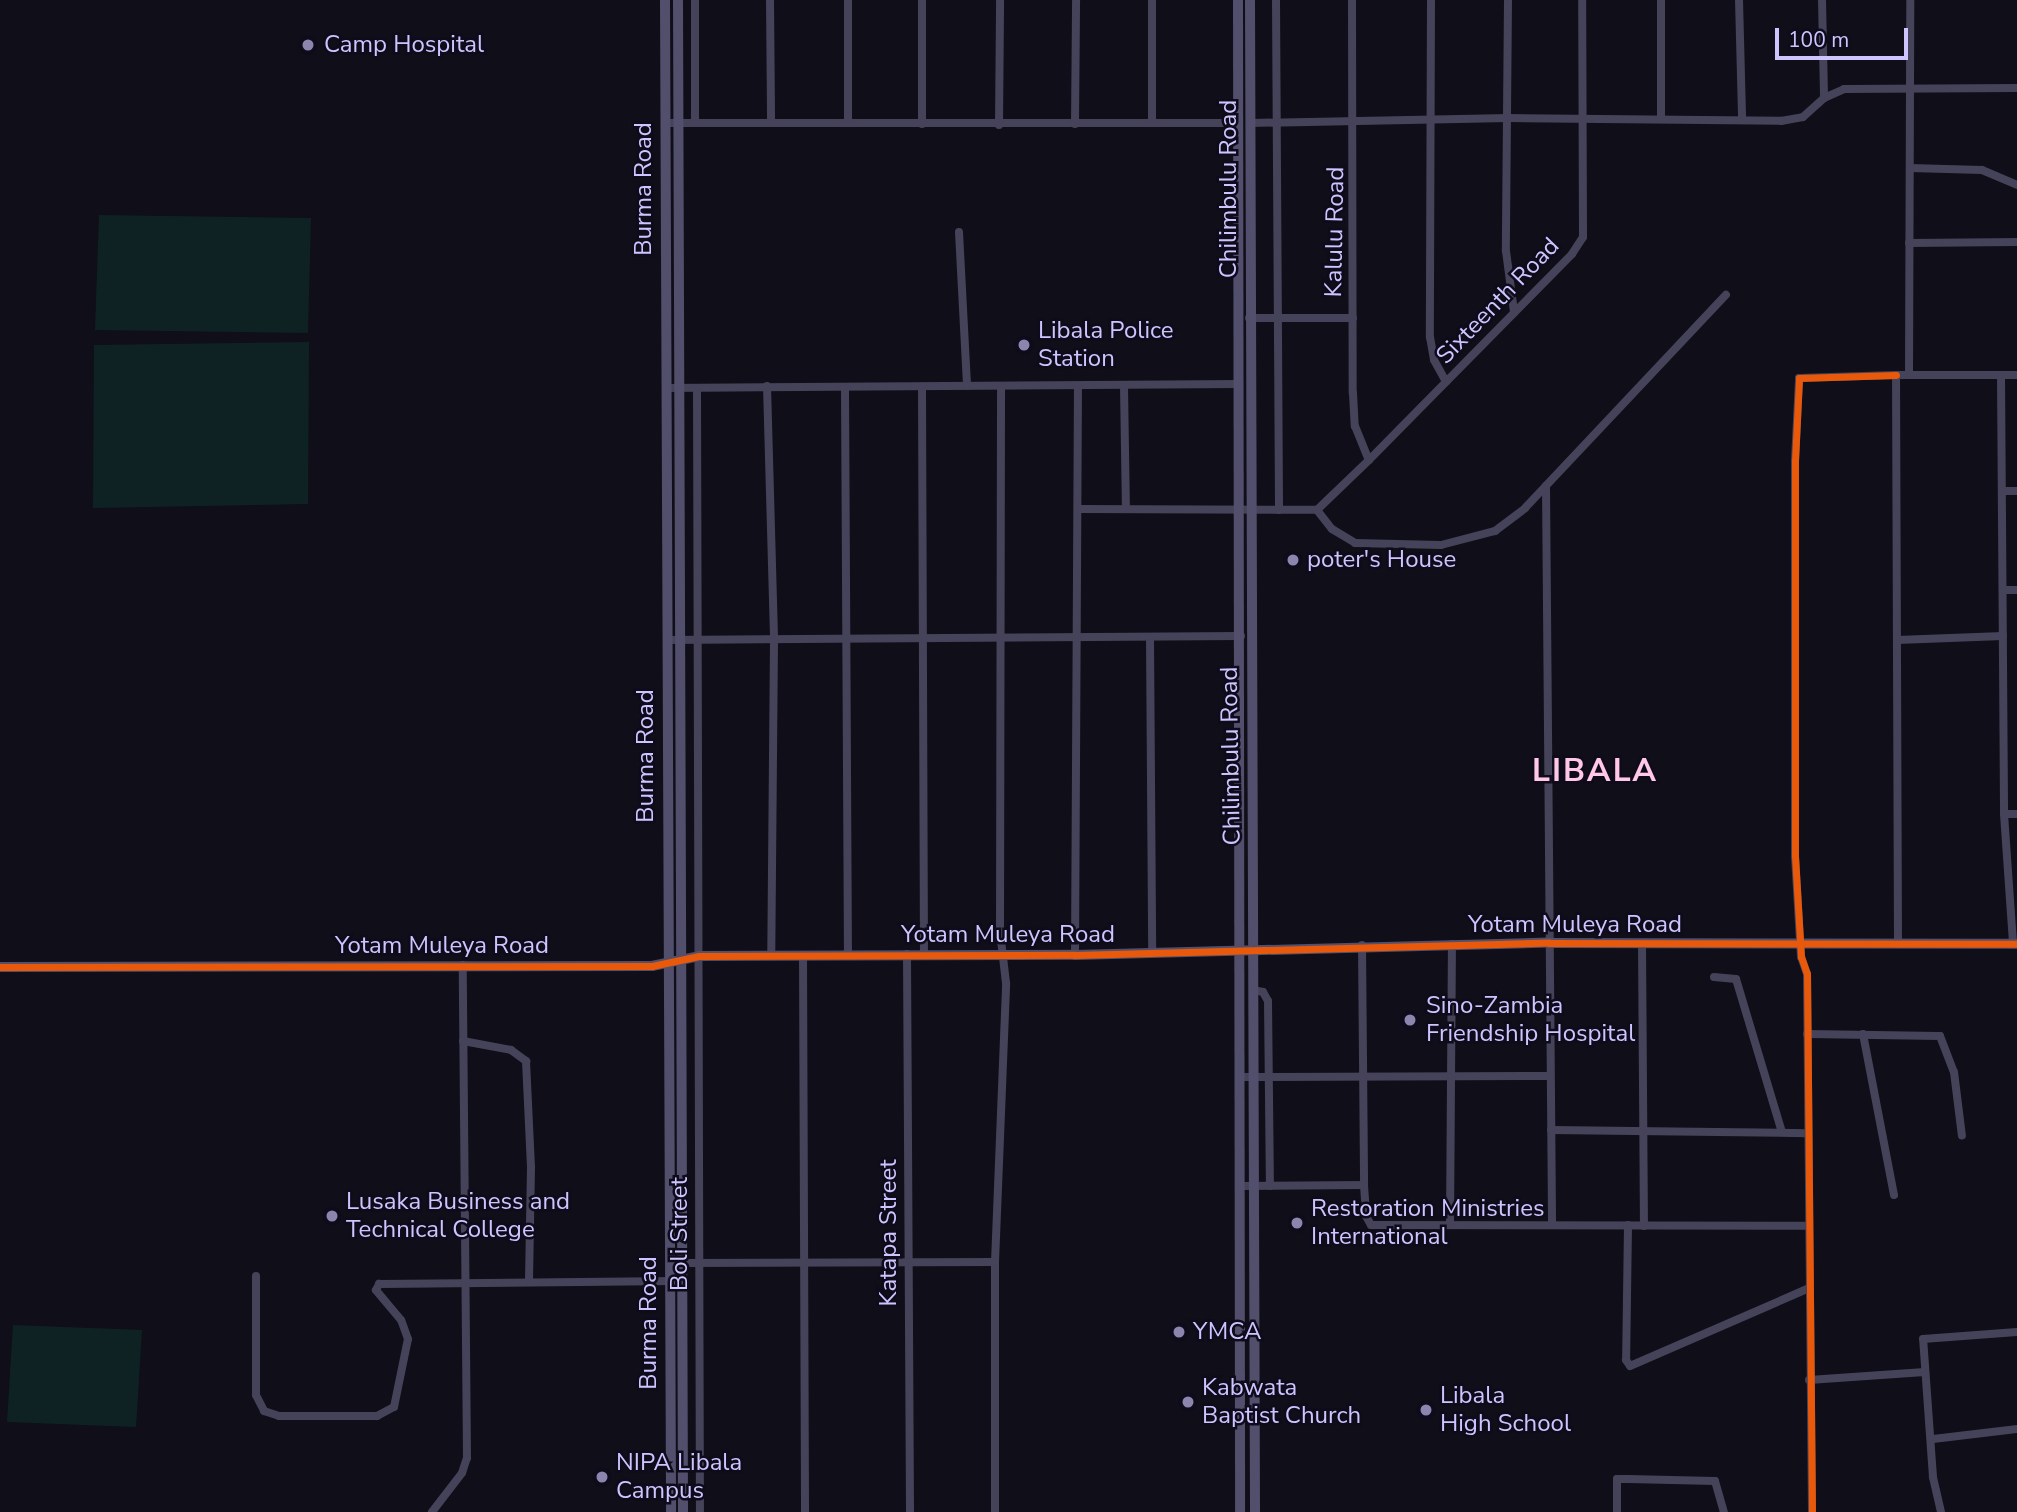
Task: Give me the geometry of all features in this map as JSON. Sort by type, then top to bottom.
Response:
[{"type":"main road","name":"Burma Road","points":[[665,0],[667,964],[683,1512]]},
{"type":"main road","name":"Burma Road","points":[[671,1512],[676,1281],[682,1263],[678,0]]},
{"type":"main road","name":"Chilimbulu Road","points":[[1238,0],[1239,384],[1246,510],[1254,950],[1248,1077]]},
{"type":"main road","name":"Chilimbulu Road","points":[[1250,0],[1250,317],[1241,636],[1241,951],[1248,1077],[1255,1512]]},
{"type":"main road","name":"Yotam Muleya Road","points":[[0,967],[667,964],[699,956],[1152,953],[1452,944],[2015,944]]},
{"type":"main road","name":"Chilimbulu Road","points":[[1240,1512],[1248,1186]]},
{"type":"street","points":[[695,0],[695,122]]},
{"type":"street","points":[[770,0],[771,122]]},
{"type":"street","points":[[848,0],[848,123]]},
{"type":"street","points":[[922,0],[922,124]]},
{"type":"street","points":[[999,125],[1000,0]]},
{"type":"street","points":[[1075,124],[1076,0]]},
{"type":"street","points":[[1152,0],[1152,123]]},
{"type":"street","points":[[1276,0],[1279,510]]},
{"type":"street","name":"Kalulu Road","points":[[1352,0],[1355,121],[1355,426],[1369,460]]},
{"type":"street","points":[[1431,0],[1430,337],[1434,360],[1446,382]]},
{"type":"street","points":[[1508,0],[1506,251],[1514,312]]},
{"type":"street","name":"Sixteenth Road","points":[[1317,510],[1573,254],[1583,237],[1582,0]]},
{"type":"street","points":[[1661,0],[1661,118]]},
{"type":"street","points":[[1739,0],[1742,118]]},
{"type":"street","points":[[1822,0],[1824,98]]},
{"type":"street","points":[[1909,375],[1910,0]]},
{"type":"street","points":[[1251,123],[1509,118],[1797,120],[1824,98],[1844,89],[2017,88]]},
{"type":"street","points":[[665,122],[999,125],[1237,123]]},
{"type":"street","points":[[1910,168],[1982,170],[2017,184]]},
{"type":"street","points":[[959,232],[967,386]]},
{"type":"street","points":[[1909,243],[2017,242]]},
{"type":"street","points":[[1080,509],[1317,510],[1332,529],[1355,542],[1441,545],[1495,531],[1546,486],[1726,295]]},
{"type":"street","points":[[1250,317],[1353,318]]},
{"type":"street","points":[[1896,375],[1898,943]]},
{"type":"street","points":[[2001,375],[2005,590],[2004,814],[2015,944]]},
{"type":"street","points":[[1812,1512],[1807,1289],[1807,974],[1801,943],[1795,856],[1795,461],[1800,377],[2017,375]]},
{"type":"street","points":[[666,388],[1239,384]]},
{"type":"street","points":[[767,386],[774,641],[771,955]]},
{"type":"street","points":[[995,1512],[995,1262],[1005,1089],[1005,954],[1000,931],[1001,386]]},
{"type":"street","points":[[1076,954],[1076,638],[1080,509],[1078,386]]},
{"type":"street","points":[[1124,386],[1126,508]]},
{"type":"street","points":[[922,387],[924,954]]},
{"type":"street","points":[[845,388],[849,639],[848,954]]},
{"type":"street","name":"Boli Street","points":[[697,389],[699,1512]]},
{"type":"street","points":[[1546,486],[1552,1224]]},
{"type":"street","points":[[2003,491],[2017,491]]},
{"type":"street","points":[[2005,590],[2017,590]]},
{"type":"street","points":[[667,640],[1241,636]]},
{"type":"street","points":[[1897,640],[2003,636]]},
{"type":"street","points":[[1150,637],[1152,953]]},
{"type":"street","points":[[2005,689],[2017,689]]},
{"type":"street","points":[[2004,814],[2017,814]]},
{"type":"street","points":[[1642,943],[1644,1226]]},
{"type":"street","points":[[1450,1225],[1452,944]]},
{"type":"street","points":[[1362,946],[1364,1185],[1366,1216],[1371,1225],[1807,1226]]},
{"type":"street","name":"Katapa Street","points":[[907,954],[910,1512]]},
{"type":"street","points":[[803,955],[806,1512]]},
{"type":"street","points":[[432,1512],[466,1466],[463,965]]},
{"type":"street","points":[[1714,977],[1736,979],[1782,1132]]},
{"type":"street","points":[[1254,990],[1263,992],[1268,1001],[1270,1186]]},
{"type":"street","points":[[1807,1034],[1928,1034],[1943,1040],[1954,1072],[1962,1136]]},
{"type":"street","points":[[1863,1034],[1894,1195]]},
{"type":"street","points":[[463,1041],[511,1050],[526,1061],[531,1167],[529,1281]]},
{"type":"street","points":[[1248,1077],[1549,1076]]},
{"type":"street","points":[[1550,1130],[1807,1133]]},
{"type":"street","points":[[1248,1186],[1364,1185]]},
{"type":"street","points":[[1628,1225],[1626,1360],[1630,1366],[1807,1289]]},
{"type":"street","points":[[682,1263],[995,1262]]},
{"type":"street","points":[[256,1276],[256,1395],[264,1411],[279,1416],[387,1413],[400,1392],[408,1339],[377,1286],[465,1281],[676,1281]]},
{"type":"street","points":[[1941,1512],[1933,1477],[1933,1439],[1923,1339],[2017,1332]]},
{"type":"street","points":[[1809,1380],[1925,1372]]},
{"type":"street","points":[[1933,1439],[2017,1430]]},
{"type":"street","points":[[1617,1512],[1617,1479],[1652,1479],[1715,1480],[1724,1512]]},
{"type":"green space","points":[[99,215],[311,218],[308,333],[95,330]]},
{"type":"green space","points":[[309,342],[308,504],[93,508],[94,345]]},
{"type":"green space","points":[[13,1325],[142,1330],[136,1427],[7,1422]]},
{"type":"cycle path","points":[[1812,1512],[1807,974],[1801,957],[1795,856],[1795,461],[1799,378],[1896,375]]},
{"type":"cycle path","points":[[0,967],[652,966],[699,956],[1075,955],[1549,943],[2017,944]]},
{"type":"place","name":"Camp Hospital","points":[[308,45]]},
{"type":"place","name":"Libala Police Station","points":[[1024,345]]},
{"type":"place","name":"poter's House","points":[[1293,560]]},
{"type":"place","name":"Sino-Zambia Friendship Hospital","points":[[1410,1020]]},
{"type":"place","name":"Lusaka Business and Technical College","points":[[332,1216]]},
{"type":"place","name":"Restoration Ministries International","points":[[1297,1223]]},
{"type":"place","name":"YMCA","points":[[1179,1332]]},
{"type":"place","name":"Kabwata Baptist Church","points":[[1188,1402]]},
{"type":"place","name":"Libala High School","points":[[1426,1410]]},
{"type":"place","name":"NIPA Libala Campus","points":[[602,1477]]},
{"type":"district","name":"LIBALA","points":[[1595,771]]}]
